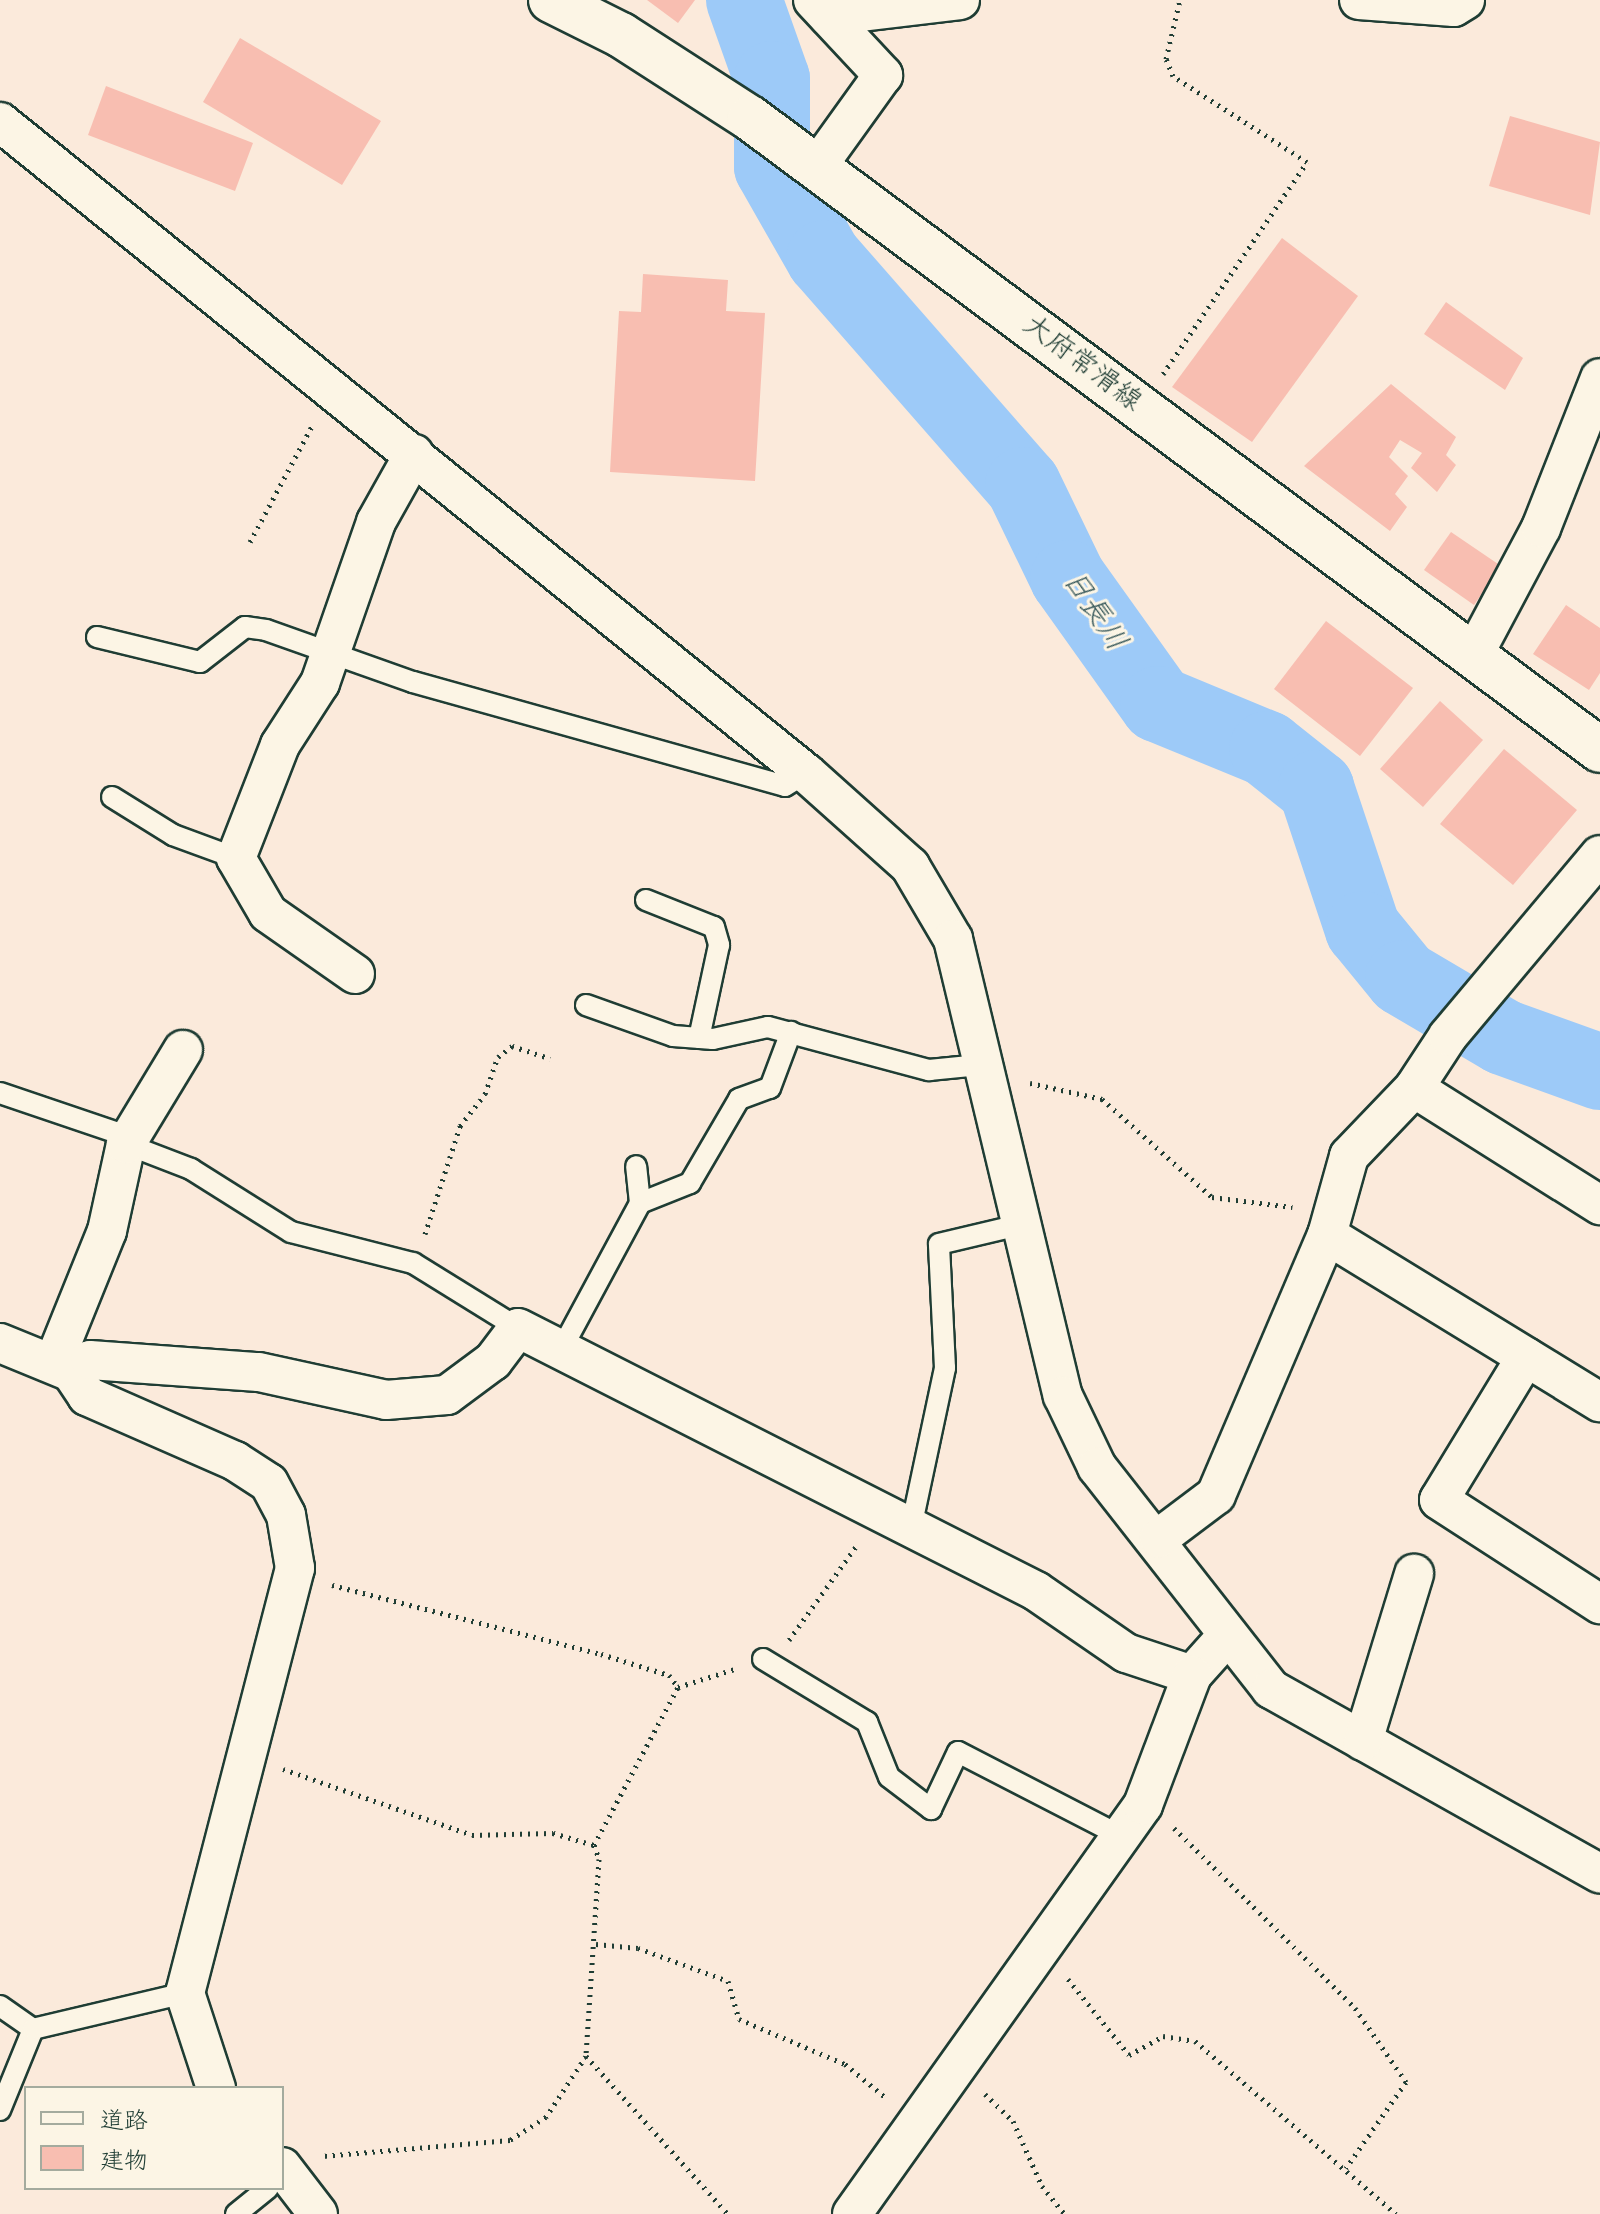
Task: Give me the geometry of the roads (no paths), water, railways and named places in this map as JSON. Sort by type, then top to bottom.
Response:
[{"type":"main road","name":"大府常滑線","points":[[551,0],[621,35],[750,118],[1600,750]]},
{"type":"street","points":[[821,8],[960,0]]},
{"type":"street","points":[[1359,0],[1454,7],[1465,0]]},
{"type":"street","points":[[804,158],[883,75],[821,8]]},
{"type":"street","points":[[0,122],[806,773],[910,866],[946,926],[1063,1396],[1097,1467],[1159,1538],[1227,1636],[1271,1689],[1600,1874]]},
{"type":"street","points":[[1473,656],[1594,422],[1600,378]]},
{"type":"street","points":[[355,974],[268,913],[236,858],[280,745],[330,654],[376,522],[414,454]]},
{"type":"street","points":[[1159,1538],[1216,1495],[1331,1223],[1349,1156],[1414,1088],[1448,1036],[1600,855]]},
{"type":"street","points":[[62,1367],[107,1231],[128,1140],[183,1050]]},
{"type":"street","points":[[1414,1088],[1600,1205]]},
{"type":"street","points":[[1331,1223],[1526,1357],[1600,1402]]},
{"type":"street","points":[[62,1367],[90,1360],[259,1372],[386,1400],[447,1395],[493,1361],[518,1328],[876,1514],[911,1528],[1036,1591],[1126,1653],[1192,1675]]},
{"type":"street","points":[[0,1343],[62,1367],[87,1396],[269,1483],[286,1515],[293,1575],[185,1993],[215,2086]]},
{"type":"street","points":[[1526,1357],[1439,1500],[1600,1604]]},
{"type":"street","points":[[1363,1741],[1414,1574]]},
{"type":"street","points":[[852,2214],[920,2125],[1143,1805],[1192,1675],[1227,1636]]},
{"type":"street","points":[[285,2172],[318,2214]]},
{"type":"lane","points":[[97,637],[200,662],[245,627],[785,786],[806,773]]},
{"type":"lane","points":[[112,797],[173,835],[236,858]]},
{"type":"lane","points":[[646,900],[714,927],[719,945],[699,1038]]},
{"type":"lane","points":[[586,1005],[673,1036],[699,1038],[768,1027],[929,1070],[981,1070]]},
{"type":"lane","points":[[640,1203],[690,1183],[739,1099],[770,1088],[791,1032]]},
{"type":"lane","points":[[0,1093],[128,1140],[191,1169],[291,1232],[413,1263],[518,1328]]},
{"type":"lane","points":[[561,1350],[640,1203],[636,1166]]},
{"type":"lane","points":[[911,1528],[945,1368],[939,1244],[1019,1225]]},
{"type":"lane","points":[[763,1659],[867,1722],[889,1777],[931,1809],[958,1752],[1121,1836]]},
{"type":"lane","points":[[0,2006],[33,2029],[185,1993]]},
{"type":"lane","points":[[0,2110],[33,2029]]},
{"type":"lane","points":[[236,2214],[264,2190]]},
{"type":"waterway","name":"日長川","points":[[744,0],[772,79],[772,167],[824,258],[1023,485],[1068,578],[1158,704],[1267,749],[1316,788],[1363,929],[1403,978],[1503,1037],[1600,1072]]}]
